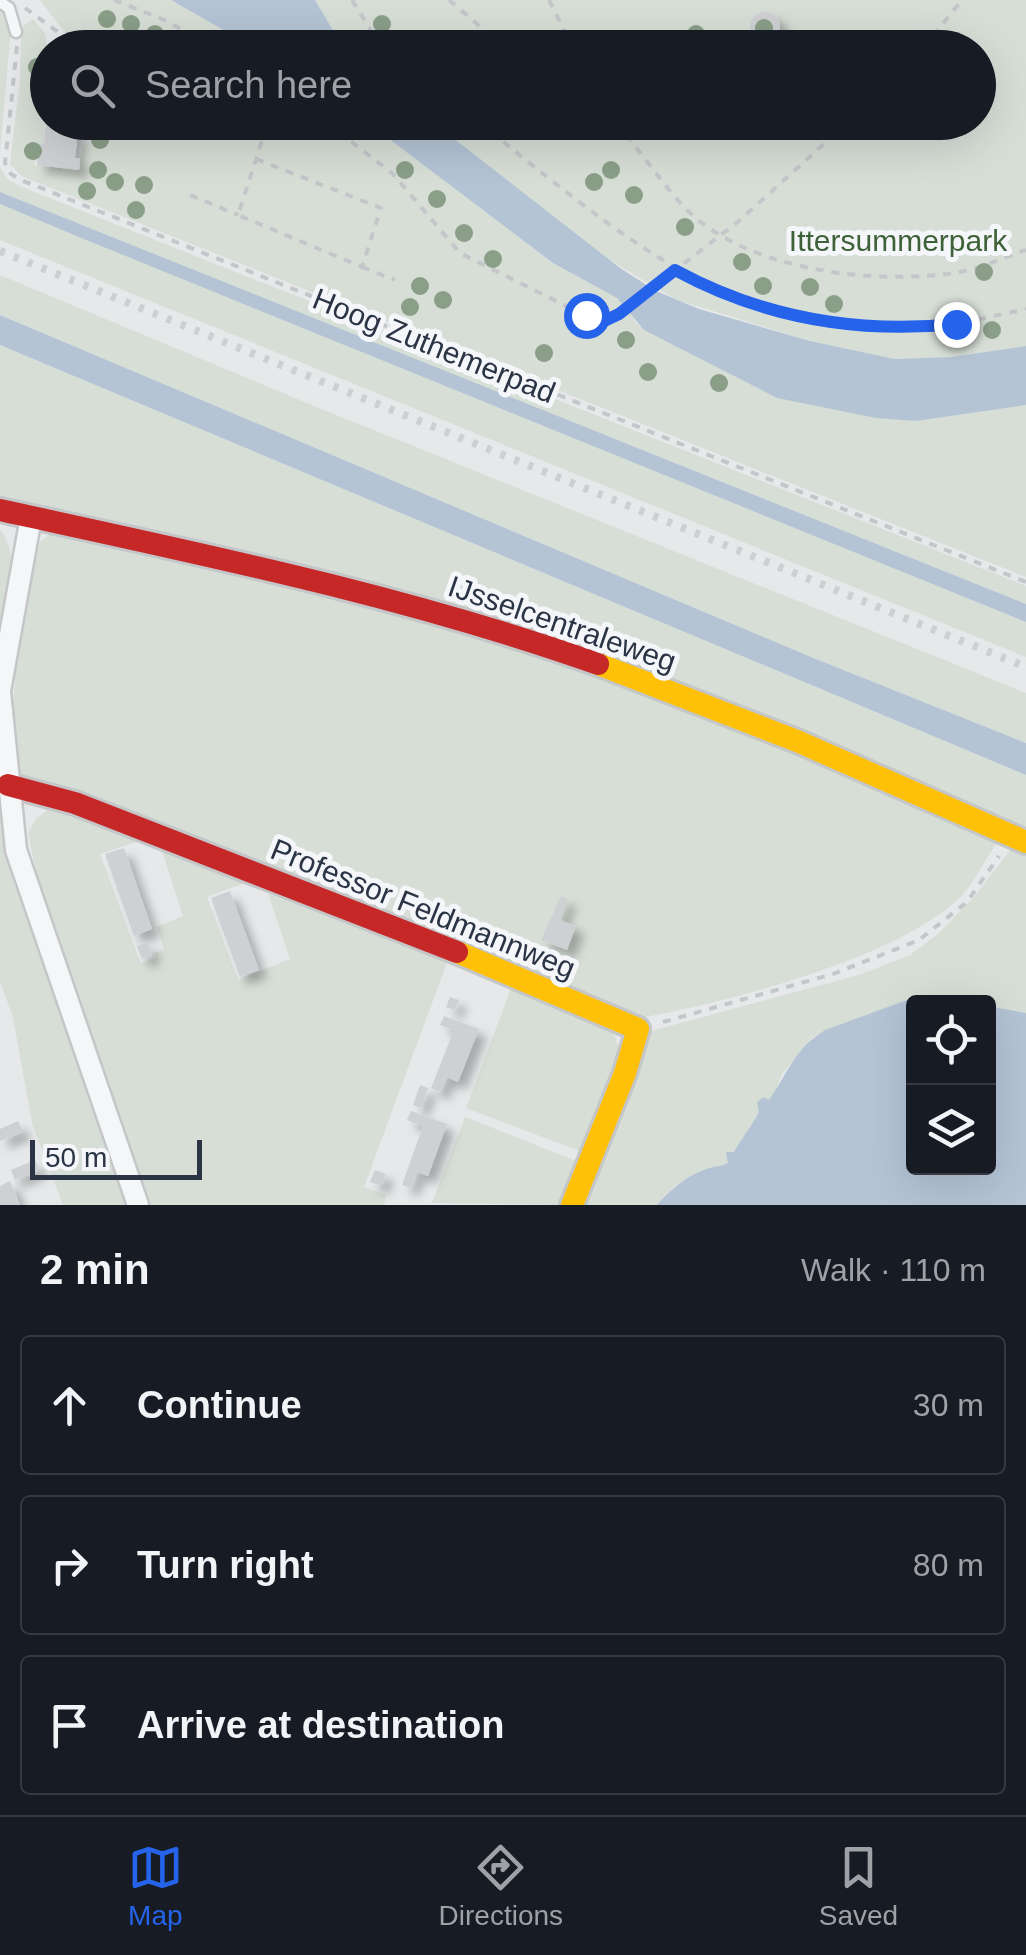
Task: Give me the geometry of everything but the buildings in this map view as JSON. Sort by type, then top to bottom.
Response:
[{"type":"street","name":"IJsselcentraleweg","points":[[0,510],[121,534],[358,591],[564,652],[754,724],[1018,838]]},
{"type":"street","points":[[30,517],[0,691],[16,850],[138,1205]]},
{"type":"street","name":"Professor Feldmannweg","points":[[8,785],[76,803],[495,967],[638,1029]]},
{"type":"street","points":[[572,1205],[638,1029]]},
{"type":"lane","points":[[0,2],[9,8],[16,32]]},
{"type":"path","points":[[114,0],[182,30]]},
{"type":"path","points":[[352,0],[371,30]]},
{"type":"path","points":[[449,0],[484,30]]},
{"type":"path","points":[[549,0],[564,30]]},
{"type":"path","points":[[938,30],[962,0]]},
{"type":"path","points":[[20,4],[55,30]]},
{"type":"path","name":"Hoog Zuthemerpad","points":[[16,32],[17,60],[5,163],[11,174],[21,180],[1026,582]]},
{"type":"path","points":[[238,215],[262,140]]},
{"type":"path","points":[[349,140],[393,174],[460,253],[600,323],[619,314],[722,235],[828,140]]},
{"type":"path","points":[[501,140],[596,216],[675,270],[744,302],[834,324],[912,329],[1026,309]]},
{"type":"path","points":[[631,140],[686,210],[722,235],[787,262],[878,277],[963,271],[1026,250]]},
{"type":"path","points":[[256,158],[381,208],[362,267]]},
{"type":"path","points":[[190,194],[394,280]]},
{"type":"path","points":[[638,1029],[833,974],[919,940],[966,902],[1018,838]]},
{"type":"green space","points":[[40,0],[171,0],[223,30],[63,30]]},
{"type":"green space","name":"Ittersummerpark","points":[[315,0],[1026,0],[1026,346],[951,357],[895,359],[810,341],[677,300],[599,254],[455,140],[996,140],[996,30],[333,30]]},
{"type":"green space","points":[[0,8],[7,14],[11,27],[0,153]]},
{"type":"green space","points":[[33,19],[42,30],[30,30],[30,140],[44,140],[34,165],[79,169],[83,146],[91,140],[390,140],[553,263],[617,298],[624,305],[617,310],[622,318],[629,310],[636,323],[648,331],[777,398],[916,421],[1026,405],[1026,577],[21,176],[10,164],[23,26]]},
{"type":"green space","points":[[0,167],[8,180],[27,189],[1026,586],[1026,604],[0,192]]},
{"type":"green space","points":[[0,204],[1026,622],[1026,657],[0,240]]},
{"type":"green space","points":[[0,275],[1026,693],[1026,743],[811,657],[0,315]]},
{"type":"green space","points":[[0,345],[1026,775],[1026,831],[726,702],[0,499]]},
{"type":"green space","points":[[0,530],[11,554],[12,567],[0,636]]},
{"type":"green space","points":[[51,533],[413,617],[625,687],[749,734],[997,843],[963,894],[901,937],[767,988],[645,1017],[22,775],[13,768],[13,708],[22,627],[40,542]]},
{"type":"green space","points":[[0,807],[16,881],[126,1205],[63,1205],[32,1123],[13,1017],[0,981]]},
{"type":"green space","points":[[52,807],[139,841],[100,854],[141,964],[164,949],[157,927],[183,916],[162,851],[249,881],[207,897],[238,980],[290,959],[268,894],[448,960],[364,1187],[386,1195],[384,1205],[149,1205],[41,895],[28,833],[36,819]]},
{"type":"green space","points":[[1011,849],[1026,856],[1026,1013],[996,1007],[996,995],[906,995],[906,1000],[825,1030],[811,1039],[782,1074],[776,1090],[729,1163],[676,1185],[657,1205],[580,1205],[647,1032],[859,975],[910,955],[938,934],[974,897]]},
{"type":"green space","points":[[512,986],[613,1029],[619,1050],[582,1152],[466,1108]]},
{"type":"green space","points":[[465,1117],[579,1162],[562,1205],[432,1203]]},
{"type":"water","points":[[171,0],[315,0],[333,30],[223,30]]},
{"type":"water","points":[[390,140],[456,140],[620,268],[656,291],[699,309],[810,341],[895,359],[951,357],[1026,346],[1026,405],[916,421],[876,418],[777,398],[644,330],[617,298],[553,263]]},
{"type":"water","points":[[0,192],[1026,604],[1026,622],[0,204]]},
{"type":"water","points":[[0,315],[811,657],[1026,743],[1026,775],[0,345]]},
{"type":"water","points":[[906,1000],[906,1175],[996,1175],[996,1007],[1026,1013],[1026,1205],[657,1205],[690,1176],[728,1163],[726,1152],[734,1152],[753,1122],[759,1112],[757,1102],[764,1097],[769,1100],[798,1054],[825,1030]]},
{"type":"railway","points":[[0,251],[1026,667]]},
{"type":"traffic: slow","points":[[598,664],[797,741],[1026,842]]},
{"type":"traffic: slow","points":[[457,952],[638,1029],[625,1073],[572,1205]]},
{"type":"traffic: jam","points":[[0,510],[376,597],[598,664]]},
{"type":"traffic: jam","points":[[8,785],[75,803],[457,952]]},
{"type":"route","points":[[586,315],[600,323],[619,314],[675,270],[744,302],[834,324],[872,329],[956,324]]}]
